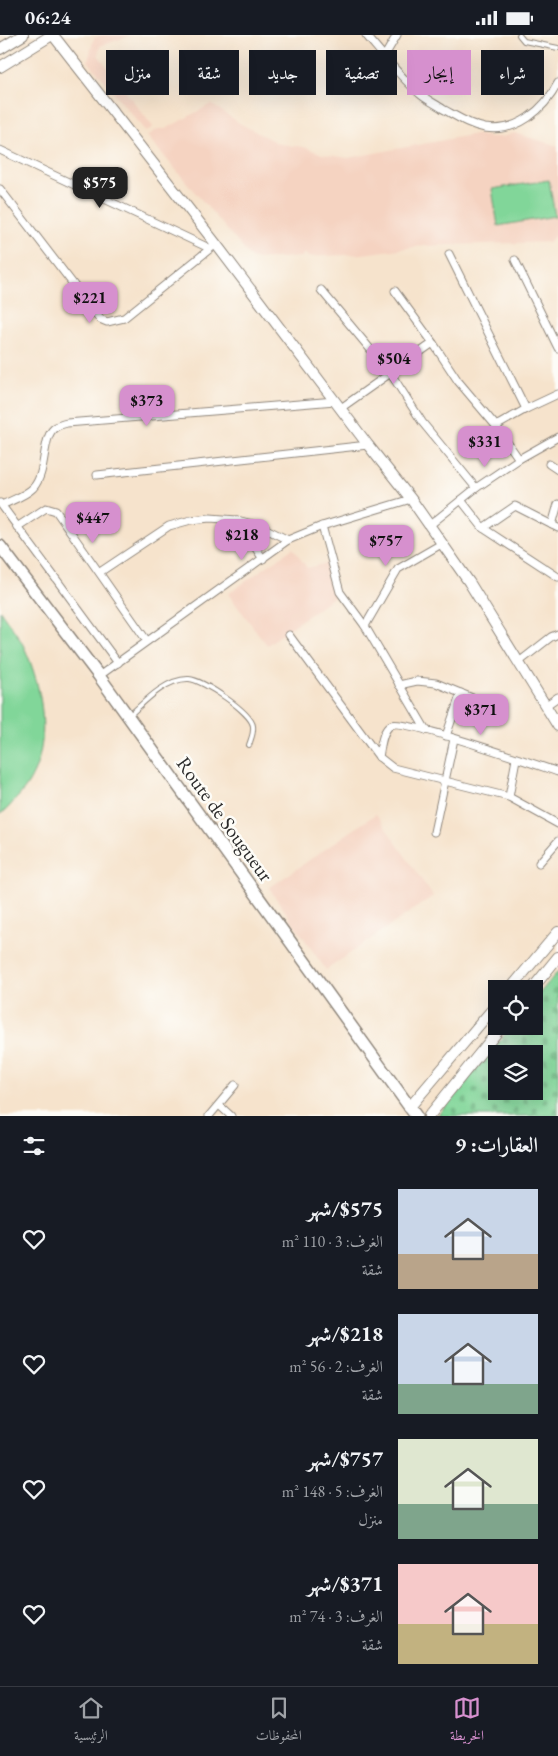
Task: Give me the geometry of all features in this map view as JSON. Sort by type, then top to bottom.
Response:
[{"type":"main road","name":"Route de Sougueur","points":[[0,546],[100,675],[413,1112]]},
{"type":"street","points":[[0,49],[23,35]]},
{"type":"street","points":[[0,67],[52,35],[213,246],[411,499],[443,543],[558,726]]},
{"type":"street","points":[[366,35],[378,50]]},
{"type":"street","points":[[388,50],[397,35]]},
{"type":"street","points":[[397,70],[421,95],[465,122],[485,128],[506,127],[526,120],[544,104],[558,83]]},
{"type":"street","points":[[0,150],[213,246]]},
{"type":"street","points":[[0,189],[100,319],[107,322],[124,318],[213,246]]},
{"type":"street","points":[[449,254],[526,409]]},
{"type":"street","points":[[515,260],[558,348]]},
{"type":"street","points":[[321,290],[391,374],[422,422],[476,488]]},
{"type":"street","points":[[395,291],[458,381],[496,426],[518,459]]},
{"type":"street","points":[[118,663],[1,504],[33,488],[44,462],[48,434],[55,427],[67,423],[338,404],[391,374],[433,343]]},
{"type":"street","points":[[496,426],[558,394]]},
{"type":"street","points":[[430,525],[476,488],[518,459],[558,437]]},
{"type":"street","points":[[97,475],[368,445]]},
{"type":"street","points":[[549,464],[558,470]]},
{"type":"street","points":[[100,675],[288,540],[322,526],[411,499]]},
{"type":"street","points":[[461,500],[483,528],[558,577]]},
{"type":"street","points":[[483,528],[515,506],[555,527],[558,504]]},
{"type":"street","points":[[17,527],[46,508],[56,511],[147,641]]},
{"type":"street","points":[[100,572],[169,526],[191,520],[210,518],[237,520],[260,526],[288,540]]},
{"type":"street","points":[[237,520],[263,559]]},
{"type":"street","points":[[322,526],[340,593],[365,626],[426,730]]},
{"type":"street","points":[[365,626],[398,569],[443,543]]},
{"type":"street","points":[[519,662],[551,637],[558,634]]},
{"type":"street","points":[[290,635],[379,757],[393,768],[509,797],[558,823]]},
{"type":"street","points":[[399,685],[427,681],[436,683],[494,707]]},
{"type":"street","points":[[446,736],[460,693]]},
{"type":"street","points":[[545,706],[558,697]]},
{"type":"street","points":[[379,757],[384,736],[391,724],[398,723],[446,736],[558,772]]},
{"type":"street","points":[[434,832],[454,739]]},
{"type":"street","points":[[509,797],[516,759]]},
{"type":"street","points":[[539,863],[558,841]]},
{"type":"street","points":[[518,980],[558,932]]},
{"type":"street","points":[[539,980],[558,957]]},
{"type":"street","points":[[413,1112],[488,1015]]},
{"type":"street","points":[[429,1116],[495,1035]]},
{"type":"street","points":[[210,1116],[235,1085]]},
{"type":"street","points":[[219,1105],[231,1116]]},
{"type":"lane","points":[[519,35],[524,41],[558,48]]},
{"type":"lane","points":[[129,716],[162,687],[180,680],[190,679],[238,705],[253,725],[253,735],[248,745]]},
{"type":"shaded area","points":[[102,35],[131,35],[100,46],[98,55],[106,65],[106,83],[88,61],[94,38]]},
{"type":"shaded area","points":[[116,95],[129,95],[153,127],[146,132]]},
{"type":"shaded area","points":[[211,104],[241,124],[279,144],[304,147],[322,154],[348,158],[476,134],[488,137],[502,137],[514,133],[558,146],[558,232],[549,242],[422,246],[362,254],[307,257],[306,254],[303,254],[302,257],[252,259],[147,136],[158,129],[166,129]]},
{"type":"shaded area","points":[[293,548],[307,568],[327,563],[336,595],[267,645],[228,594]]},
{"type":"shaded area","points":[[376,814],[433,896],[326,970],[269,888]]},
{"type":"green space","points":[[549,180],[555,216],[498,226],[492,189]]},
{"type":"green space","points":[[0,610],[23,644],[32,667],[42,707],[43,728],[41,748],[36,767],[27,785],[9,807],[0,814]]},
{"type":"green space","points":[[558,971],[558,1116],[437,1116],[488,1055],[488,1100],[543,1100],[543,1045],[496,1045],[504,1035],[543,1035],[543,989]]}]
